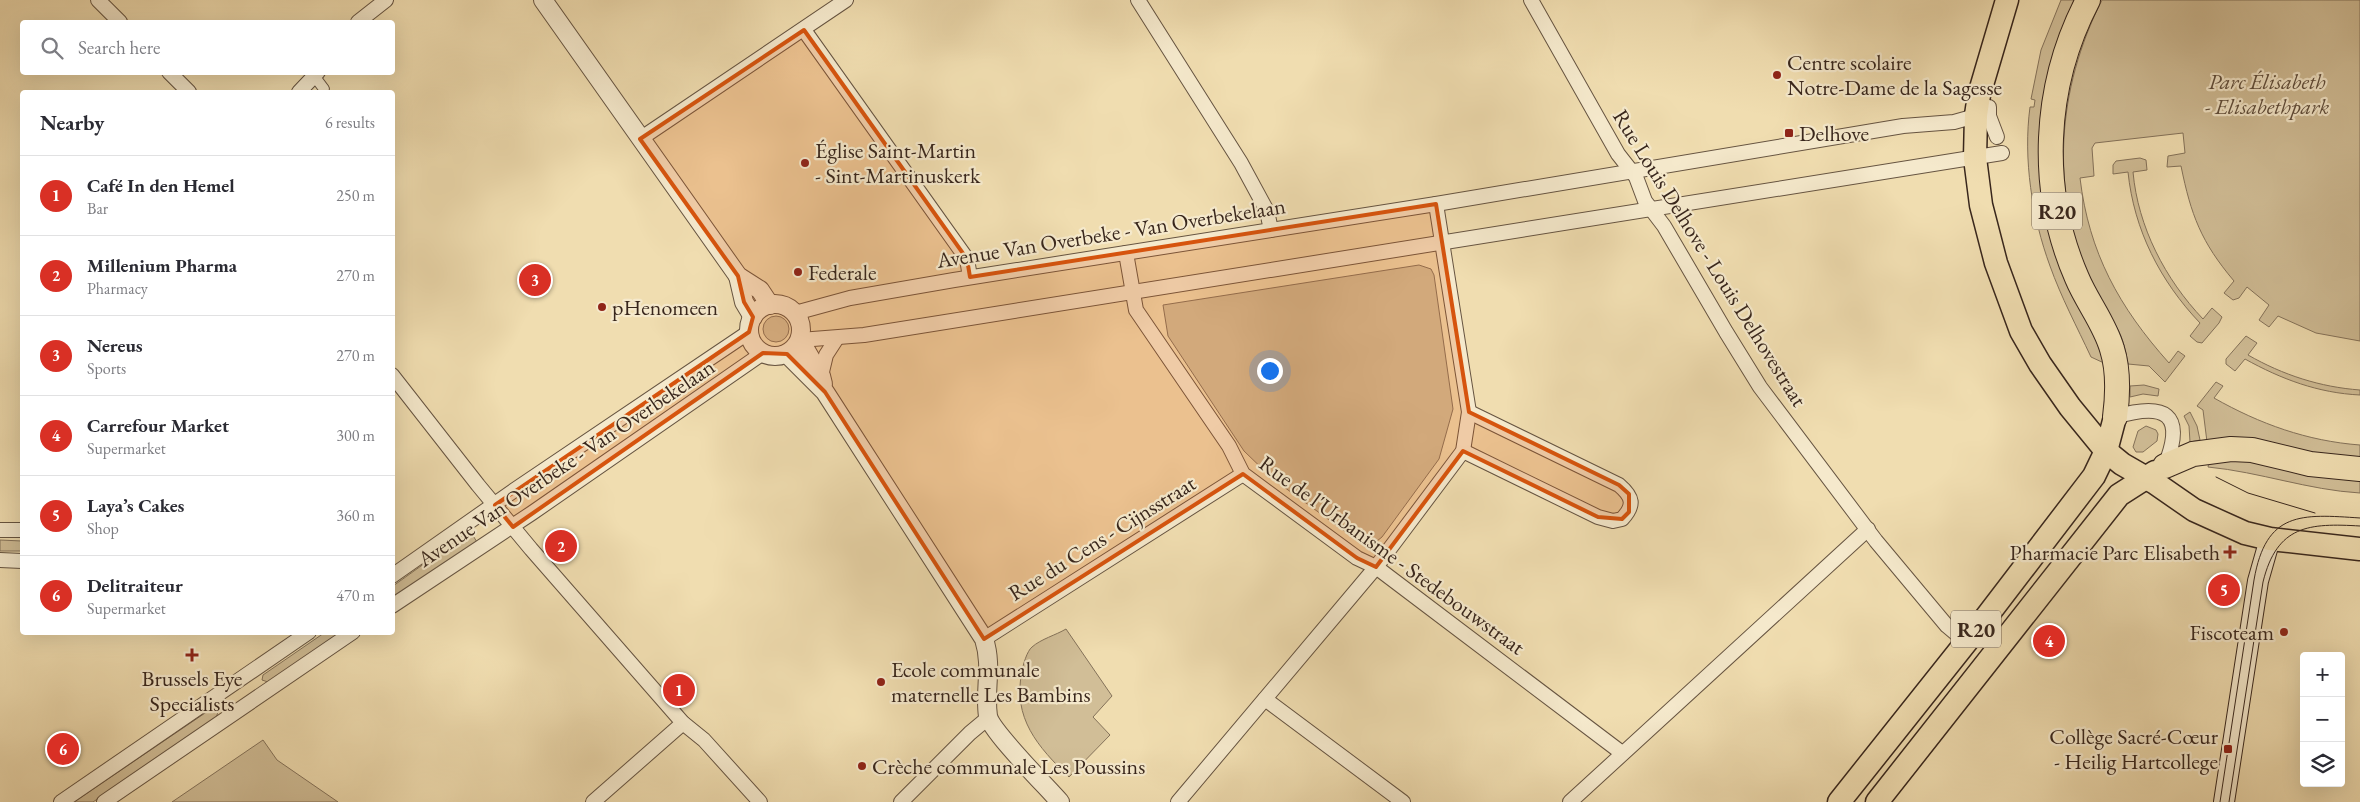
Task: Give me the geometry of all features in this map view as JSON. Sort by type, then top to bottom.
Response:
[{"type":"highway","name":"R20","points":[[2088,0],[2068,44],[2060,72],[2052,122],[2051,161],[2053,191],[2066,250],[2077,278],[2112,350],[2117,377],[2115,417]]},
{"type":"highway","name":"R20","points":[[2155,472],[2193,454],[2231,448],[2261,452],[2325,466],[2360,469]]},
{"type":"main road","points":[[2007,0],[1979,95],[1982,116],[1975,158],[1981,205],[1996,263],[2021,331],[2054,385],[2106,451],[2122,464],[2155,472],[2194,510],[2245,533],[2270,540],[2360,549]]},
{"type":"main road","name":"R20","points":[[1839,802],[2094,476],[2106,451],[2115,417]]},
{"type":"main road","name":"R20","points":[[1877,802],[2119,495],[2155,472]]},
{"type":"main road","points":[[2224,802],[2258,581],[2270,540]]},
{"type":"street","points":[[98,0],[118,20]]},
{"type":"street","points":[[361,20],[386,0]]},
{"type":"street","points":[[543,0],[738,276],[760,290],[770,305]]},
{"type":"street","points":[[640,139],[846,0]]},
{"type":"street","points":[[1138,0],[1241,163],[1267,211],[1271,230]]},
{"type":"street","name":"Rue Louis Delhove - Louis Delhovestraat","points":[[1531,0],[1618,154],[1636,177],[1645,201],[1664,226],[1760,387],[1868,529],[1948,626],[1966,642]]},
{"type":"street","points":[[804,30],[967,259],[970,277]]},
{"type":"street","points":[[172,75],[187,90]]},
{"type":"street","points":[[301,90],[317,75],[324,90]]},
{"type":"street","points":[[1982,116],[1998,137]]},
{"type":"street","name":"Avenue Van Overbeke - Van Overbekelaan","points":[[795,313],[850,298],[970,277],[1436,204],[1903,126],[1954,122],[1982,116]]},
{"type":"street","points":[[738,276],[756,348],[771,356],[787,354],[800,340],[809,338],[837,338],[2002,153]]},
{"type":"street","points":[[1178,802],[1376,567],[1463,451],[1468,412],[1436,204]]},
{"type":"street","name":"Rue de l'Urbanisme - Stedebouwstraat","points":[[1126,253],[1136,310],[1229,446],[1243,474],[1358,558],[1376,567],[1622,753]]},
{"type":"street","points":[[751,324],[760,309],[770,305],[784,306],[795,313],[801,325],[800,340],[823,384],[984,639],[990,655],[988,718],[1009,745],[1060,802]]},
{"type":"street","name":"Avenue Van Overbeke - Van Overbekelaan","points":[[395,574],[751,324]]},
{"type":"street","points":[[823,384],[826,355],[837,338]]},
{"type":"street","name":"Avenue Van Overbeke - Van Overbekelaan","points":[[395,604],[513,527],[763,353]]},
{"type":"street","points":[[787,354],[823,384]]},
{"type":"street","points":[[395,379],[513,527],[683,723],[704,740],[760,802]]},
{"type":"street","points":[[2115,417],[2144,409],[2157,410],[2166,416],[2172,425],[2175,437],[2155,472]]},
{"type":"street","points":[[1463,451],[1598,517],[1613,521],[1622,519],[1628,512],[1631,502],[1629,494],[1619,485],[1468,412]]},
{"type":"street","name":"Rue du Cens - Cijnsstraat","points":[[984,639],[1243,474]]},
{"type":"street","points":[[1570,802],[1868,529]]},
{"type":"street","points":[[0,530],[20,530]]},
{"type":"street","points":[[0,560],[20,561]]},
{"type":"street","points":[[62,802],[305,635]]},
{"type":"street","points":[[104,802],[349,635]]},
{"type":"street","points":[[234,683],[247,703]]},
{"type":"street","points":[[1265,699],[1403,802]]},
{"type":"street","points":[[901,802],[970,733],[988,718]]},
{"type":"street","points":[[593,802],[683,723]]},
{"type":"highlighted area","points":[[804,30],[967,259],[970,277],[1436,204],[1469,412],[1619,485],[1629,494],[1629,512],[1622,519],[1598,517],[1463,451],[1376,567],[1357,558],[1243,474],[984,639],[825,392],[787,354],[763,353],[513,527],[495,505],[749,332],[753,317],[744,302],[738,276],[640,139]]},
{"type":"green space","points":[[2061,0],[2078,0],[2044,112],[2094,334],[2104,363],[2091,357],[2059,289],[2038,228],[2031,188],[2028,127],[2030,107],[2034,107],[2035,100],[2031,99],[2041,50]]},
{"type":"green space","name":"Parc Élisabeth - Elisabethpark","points":[[2102,0],[2360,0],[2360,341],[2316,333],[2278,316],[2269,327],[2259,320],[2269,305],[2247,287],[2239,298],[2233,300],[2224,293],[2234,281],[2205,240],[2193,214],[2181,166],[2167,167],[2168,156],[2185,153],[2183,133],[2095,143],[2092,148],[2094,176],[2080,178],[2084,205],[2099,255],[2121,300],[2151,342],[2169,363],[2178,351],[2185,356],[2165,382],[2149,366],[2128,364],[2121,336],[2091,282],[2078,247],[2069,212],[2064,176],[2064,140],[2068,104],[2075,69],[2087,34]]},
{"type":"green space","points":[[2140,158],[2146,160],[2147,170],[2133,172],[2136,192],[2147,232],[2165,269],[2203,319],[2212,308],[2222,317],[2202,343],[2197,342],[2190,336],[2200,323],[2173,290],[2151,254],[2136,214],[2128,172],[2113,174],[2113,165],[2116,161]]},
{"type":"green space","points":[[1419,265],[1431,269],[1434,275],[1453,409],[1439,459],[1382,537],[1372,545],[1365,546],[1273,479],[1244,451],[1168,336],[1163,305]]},
{"type":"green space","points":[[776,316],[785,320],[789,329],[785,338],[776,342],[767,338],[763,329],[767,320]]},
{"type":"green space","points":[[2246,336],[2257,343],[2248,355],[2261,362],[2288,374],[2316,383],[2360,390],[2360,395],[2344,394],[2300,384],[2272,373],[2245,359],[2235,371],[2226,364],[2226,359]]},
{"type":"green space","points":[[2216,382],[2223,386],[2214,398],[2249,416],[2284,430],[2321,440],[2360,445],[2360,460],[2207,442],[2203,410],[2197,406]]},
{"type":"green space","points":[[2144,385],[2159,389],[2158,396],[2143,394],[2130,397],[2130,386]]},
{"type":"green space","points":[[2190,412],[2197,426],[2200,440],[2190,442],[2189,426],[2184,416]]},
{"type":"green space","points":[[2146,426],[2156,430],[2158,434],[2157,441],[2143,452],[2136,452],[2133,447],[2138,431]]},
{"type":"green space","points":[[2246,459],[2360,479],[2360,493],[2208,467],[2209,462]]},
{"type":"green space","points":[[470,531],[477,542],[395,597],[395,585]]},
{"type":"green space","points":[[0,540],[20,541],[20,551],[0,551]]},
{"type":"green space","points":[[1066,629],[1112,696],[1093,717],[1110,735],[1069,777],[1047,754],[1030,730],[1024,717],[1020,688],[1023,665],[1030,649]]},
{"type":"green space","points":[[321,635],[338,635],[268,682],[262,680],[263,675]]},
{"type":"green space","points":[[211,709],[218,712],[216,718],[93,802],[74,802]]},
{"type":"green space","points":[[263,740],[277,760],[338,802],[172,802]]},
{"type":"tram line","points":[[2216,477],[2248,493],[2315,513]]},
{"type":"tram line","points":[[2220,802],[2254,580],[2260,557],[2267,541],[2277,529],[2289,522],[2304,518],[2320,516],[2360,518]]},
{"type":"tram line","points":[[2229,802],[2263,582],[2269,563],[2286,538],[2298,532],[2311,527],[2325,525],[2360,526]]},
{"type":"place","name":"Centre scolaire Notre-Dame de la Sagesse","points":[[1777,75]]},
{"type":"place","name":"Delhove","points":[[1789,133]]},
{"type":"place","name":"Église Saint-Martin - Sint-Martinuskerk","points":[[805,163]]},
{"type":"place","name":"Federale","points":[[798,272]]},
{"type":"place","name":"Nereus","points":[[535,280]]},
{"type":"place","name":"pHenomeen","points":[[602,307]]},
{"type":"place","name":"Millenium Pharma","points":[[561,546]]},
{"type":"place","name":"Pharmacie Parc Elisabeth","points":[[2230,552]]},
{"type":"place","name":"Laya’s Cakes","points":[[2224,590]]},
{"type":"place","name":"Fiscoteam","points":[[2284,632]]},
{"type":"place","name":"Carrefour Market","points":[[2049,641]]},
{"type":"place","name":"Brussels Eye Specialists","points":[[192,655]]},
{"type":"place","name":"Ecole communale maternelle Les Bambins","points":[[881,682]]},
{"type":"place","name":"Café In den Hemel","points":[[679,690]]},
{"type":"place","name":"Delitraiteur","points":[[63,749]]},
{"type":"place","name":"Collège Sacré-Cœur - Heilig Hartcollege","points":[[2228,749]]},
{"type":"place","name":"Crèche communale Les Poussins","points":[[862,766]]}]
